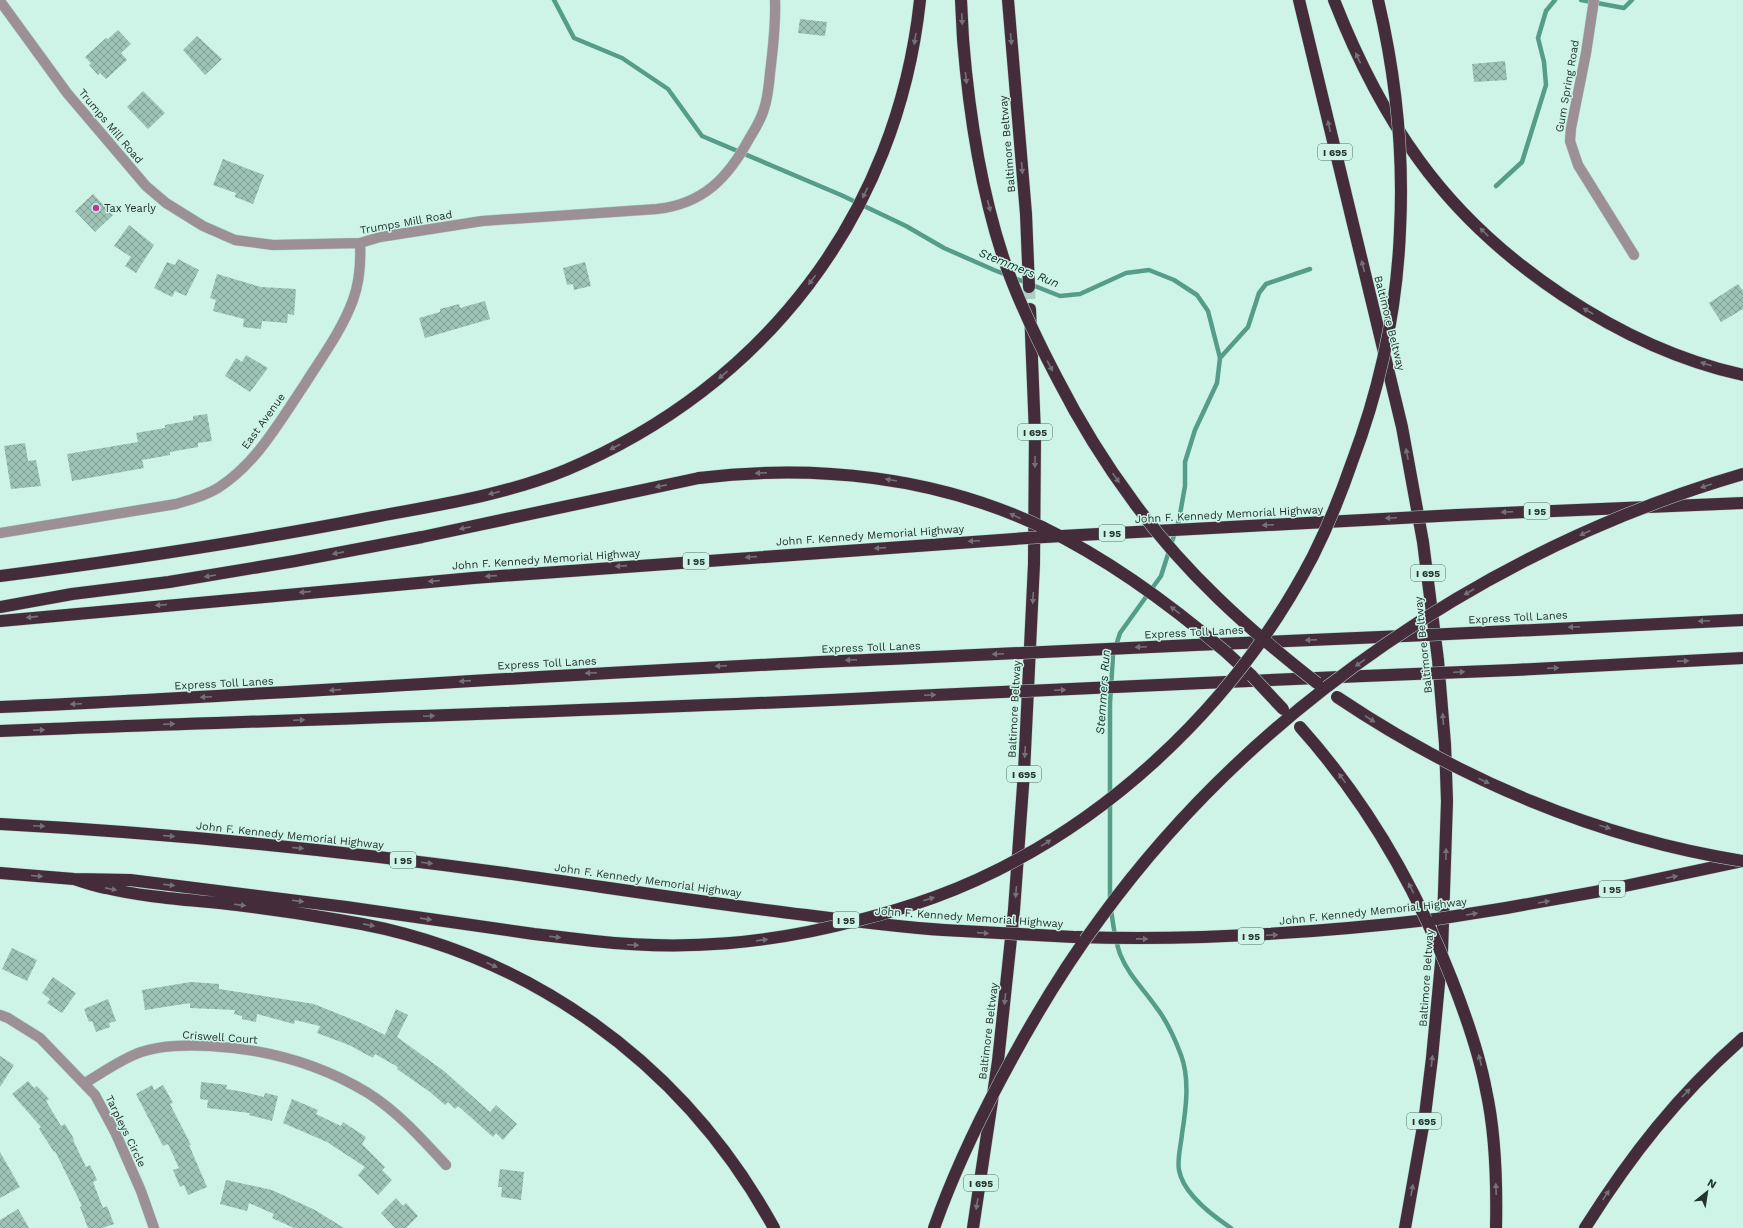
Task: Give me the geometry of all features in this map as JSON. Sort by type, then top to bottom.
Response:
[{"type":"highway","points":[[0,576],[169,553],[343,523],[486,495],[563,471],[642,432],[683,406],[710,386],[743,357],[772,328],[810,283],[835,249],[859,206],[882,157],[893,126],[908,70],[920,0]]},
{"type":"highway","points":[[961,0],[963,39],[970,108],[980,166],[995,230],[1016,293],[1040,347],[1093,442],[1134,502],[1195,575],[1248,626],[1316,683],[1387,730],[1455,767],[1512,794],[1582,820],[1669,846],[1743,860]]},
{"type":"highway","name":"Baltimore Beltway","points":[[1008,0],[1029,287]]},
{"type":"highway","name":"Baltimore Beltway","points":[[1299,0],[1402,427],[1428,574],[1439,673],[1445,744],[1447,801],[1442,952],[1432,1058],[1424,1122],[1405,1228]]},
{"type":"highway","points":[[1334,0],[1349,38],[1376,93],[1413,152],[1454,202],[1490,238],[1529,271],[1568,298],[1620,329],[1642,340],[1690,359],[1743,376]]},
{"type":"highway","points":[[0,873],[74,879],[130,880],[346,907],[534,934],[628,945],[687,946],[774,939],[800,935],[882,914],[936,897],[1013,862],[1038,847],[1086,816],[1114,795],[1154,762],[1197,720],[1232,680],[1284,607],[1325,531],[1364,428],[1386,346],[1398,258],[1401,172],[1394,86],[1378,0]]},
{"type":"highway","name":"Baltimore Beltway","points":[[973,1228],[998,1061],[1016,882],[1024,772],[1034,564],[1035,434],[1030,309]]},
{"type":"highway","points":[[0,607],[57,596],[169,582],[295,561],[699,478],[724,475],[794,472],[851,475],[917,485],[976,501],[1007,512],[1072,543],[1147,589],[1180,614],[1252,676],[1316,744],[1359,802],[1396,859],[1431,928],[1469,1024],[1485,1084],[1492,1120],[1497,1200],[1496,1228]]},
{"type":"highway","points":[[934,1228],[953,1181],[987,1106],[1034,1019],[1059,978],[1100,918],[1144,863],[1191,810],[1243,758],[1304,704],[1369,656],[1420,622],[1491,579],[1545,550],[1616,519],[1678,495],[1743,474]]},
{"type":"highway","name":"John F. Kennedy Memorial Highway","points":[[0,620],[402,583],[919,545],[1458,515],[1743,503]]},
{"type":"highway","name":"Express Toll Lanes","points":[[0,707],[224,696],[631,671],[1743,620]]},
{"type":"highway","points":[[0,732],[189,723],[595,711],[1514,670],[1743,658]]},
{"type":"highway","name":"John F. Kennedy Memorial Highway","points":[[0,824],[156,835],[337,852],[503,873],[763,910],[889,926],[993,934],[1127,939],[1266,935],[1391,924],[1506,908],[1606,890],[1743,860]]},
{"type":"highway","points":[[74,879],[104,888],[128,892],[245,906],[374,926],[447,947],[477,958],[527,982],[574,1009],[596,1024],[645,1064],[671,1088],[692,1110],[728,1155],[747,1182],[774,1228]]},
{"type":"highway","points":[[1585,1228],[1620,1175],[1662,1118],[1703,1074],[1743,1038]]},
{"type":"street","name":"Trumps Mill Road","points":[[0,1],[35,50],[86,116],[146,186],[166,203],[203,226],[235,240],[273,245],[360,243],[380,237],[482,221],[674,207],[690,201],[718,183],[735,163],[761,118],[765,107],[774,49],[775,0]]},
{"type":"street","name":"Gum Spring Road","points":[[1593,3],[1586,53],[1571,128],[1570,141],[1578,165],[1634,255]]},
{"type":"street","name":"East Avenue","points":[[0,533],[176,504],[200,497],[218,488],[229,480],[259,451],[323,357],[344,321],[354,300],[359,281],[361,262],[360,243]]},
{"type":"street","name":"Tarpleys Circle","points":[[0,1015],[8,1018],[40,1038],[95,1094],[116,1134],[141,1191],[154,1228]]},
{"type":"street","name":"Criswell Court","points":[[85,1083],[140,1052],[168,1046],[224,1047],[257,1051],[308,1064],[339,1078],[368,1094],[394,1113],[419,1136],[446,1165]]},
{"type":"building","points":[[800,19],[827,22],[825,36],[798,33]]},
{"type":"building","points":[[118,30],[131,44],[121,53],[127,60],[106,79],[100,73],[98,75],[89,65],[91,63],[85,57],[106,38],[108,39]]},
{"type":"building","points":[[197,36],[222,59],[205,75],[183,50]]},
{"type":"building","points":[[1505,61],[1507,80],[1474,82],[1472,64]]},
{"type":"building","points":[[143,91],[165,113],[148,129],[127,107]]},
{"type":"building","points":[[223,159],[264,175],[253,204],[235,197],[236,193],[213,185]]},
{"type":"building","points":[[93,194],[113,215],[95,232],[75,211]]},
{"type":"building","points":[[129,225],[154,245],[136,273],[125,266],[131,257],[114,246]]},
{"type":"building","points":[[178,259],[199,270],[186,296],[175,291],[172,297],[154,288],[167,262],[175,265]]},
{"type":"building","points":[[585,262],[591,286],[574,290],[573,284],[567,285],[563,268]]},
{"type":"building","points":[[217,274],[261,287],[296,289],[294,315],[288,314],[287,323],[262,321],[261,329],[243,327],[244,319],[213,311],[216,300],[210,298]]},
{"type":"building","points":[[1738,284],[1743,291],[1743,309],[1721,322],[1709,303]]},
{"type":"building","points":[[485,301],[490,319],[425,338],[419,318],[440,312],[440,309],[459,304],[460,308]]},
{"type":"building","points":[[246,355],[268,368],[250,392],[225,376],[236,358],[242,362]]},
{"type":"building","points":[[207,414],[212,441],[198,443],[198,447],[170,452],[170,455],[142,460],[144,468],[72,481],[67,454],[138,442],[136,433],[165,428],[165,425],[193,420],[193,416]]},
{"type":"building","points":[[25,443],[28,461],[36,460],[41,486],[11,489],[4,446]]},
{"type":"building","points":[[12,948],[37,960],[27,981],[2,969]]},
{"type":"building","points":[[53,977],[76,993],[62,1013],[47,1003],[50,999],[42,993]]},
{"type":"building","points":[[191,982],[219,984],[219,989],[314,1004],[361,1023],[385,1035],[396,1009],[408,1015],[397,1037],[444,1071],[490,1112],[496,1105],[517,1124],[503,1140],[496,1133],[493,1137],[458,1106],[455,1109],[448,1102],[445,1105],[430,1092],[397,1069],[398,1067],[375,1054],[373,1058],[349,1045],[317,1033],[320,1026],[295,1020],[294,1024],[257,1014],[256,1022],[242,1019],[242,1016],[234,1014],[235,1010],[190,1008],[190,1003],[145,1010],[142,990]]},
{"type":"building","points":[[108,999],[116,1021],[109,1023],[110,1027],[96,1032],[92,1021],[89,1022],[84,1009]]},
{"type":"building","points":[[0,1056],[14,1065],[0,1087]]},
{"type":"building","points":[[28,1081],[34,1088],[37,1086],[49,1099],[46,1101],[61,1126],[65,1124],[74,1139],[73,1140],[86,1167],[90,1165],[97,1180],[93,1182],[103,1208],[107,1206],[114,1224],[102,1228],[88,1228],[80,1207],[82,1206],[55,1151],[54,1152],[39,1129],[41,1127],[12,1094]]},
{"type":"building","points":[[201,1082],[227,1085],[226,1089],[264,1097],[265,1093],[278,1096],[272,1121],[249,1115],[250,1113],[207,1108],[208,1100],[200,1099]]},
{"type":"building","points":[[152,1085],[154,1090],[163,1085],[173,1103],[170,1104],[191,1145],[189,1145],[207,1187],[188,1195],[184,1185],[180,1187],[173,1170],[179,1168],[168,1144],[163,1146],[136,1094]]},
{"type":"building","points":[[292,1099],[318,1110],[316,1114],[341,1126],[343,1122],[366,1137],[362,1144],[385,1167],[382,1170],[392,1180],[378,1195],[358,1175],[365,1167],[327,1142],[283,1123]]},
{"type":"building","points":[[0,1152],[20,1187],[0,1198]]},
{"type":"building","points":[[500,1169],[524,1172],[521,1200],[501,1197],[502,1187],[498,1187]]},
{"type":"building","points":[[226,1180],[272,1190],[315,1210],[344,1228],[294,1228],[272,1218],[274,1214],[249,1203],[247,1211],[220,1204]]},
{"type":"building","points":[[396,1198],[403,1206],[406,1203],[418,1216],[406,1228],[395,1228],[381,1213]]},
{"type":"building","points":[[18,1209],[29,1228],[0,1228],[0,1220]]},
{"type":"waterway","name":"Stemmers Run","points":[[554,0],[574,38],[622,58],[668,89],[702,136],[841,195],[906,226],[944,248],[994,270],[1060,296],[1080,294],[1126,273],[1149,270],[1174,280],[1197,295],[1208,311],[1220,358],[1217,383],[1195,430],[1185,462],[1185,486],[1179,520],[1161,576],[1120,633],[1113,655],[1110,703],[1110,902]]},
{"type":"waterway","points":[[1496,186],[1522,162],[1546,85],[1544,62],[1538,38],[1546,11],[1555,0]]},
{"type":"waterway","points":[[1581,0],[1624,8],[1632,0]]},
{"type":"waterway","points":[[1220,358],[1248,327],[1259,293],[1266,284],[1310,269]]},
{"type":"waterway","name":"Stemmers Run","points":[[1111,910],[1114,932],[1120,954],[1132,975],[1164,1018],[1184,1064],[1186,1074],[1185,1114],[1178,1161],[1182,1179],[1192,1195],[1216,1217],[1231,1228]]},
{"type":"tunnel","points":[[1029,287],[1030,309]]},
{"type":"place","name":"Tax Yearly","points":[[96,208]]}]
